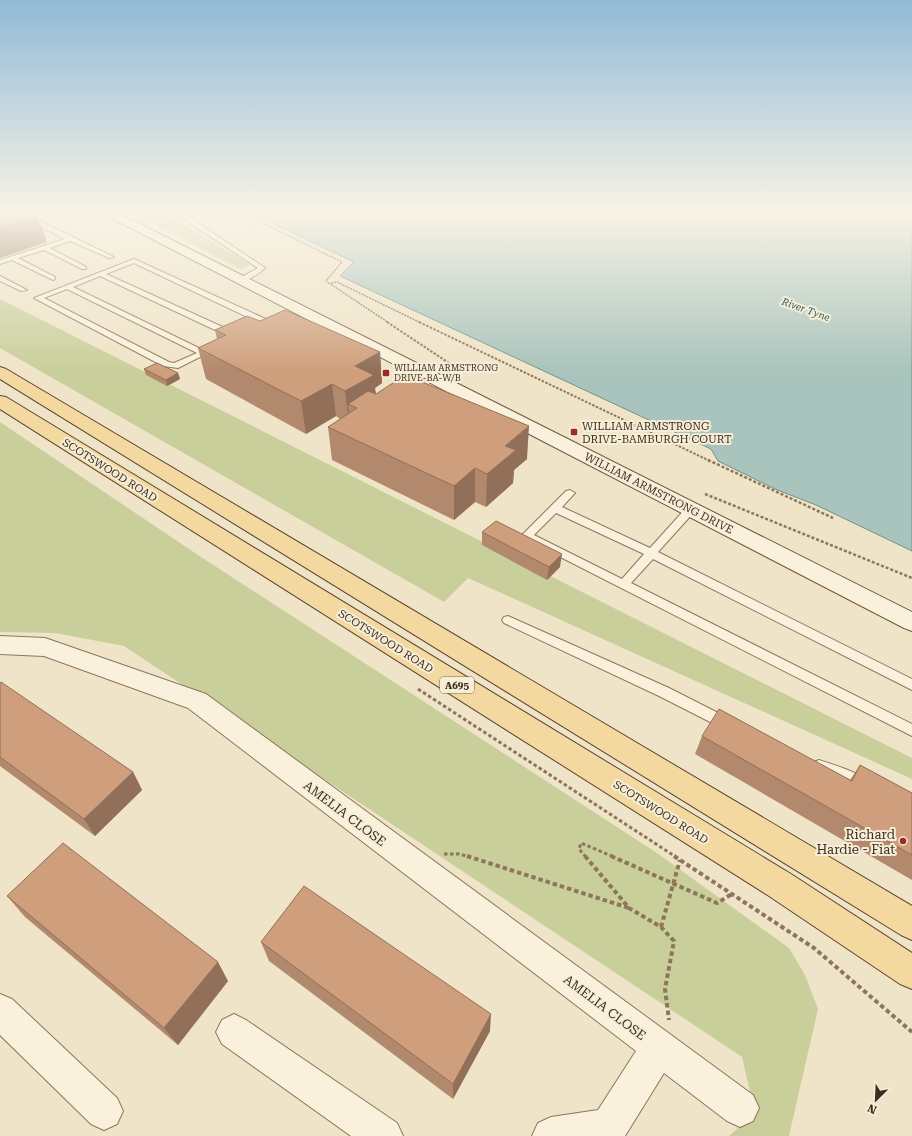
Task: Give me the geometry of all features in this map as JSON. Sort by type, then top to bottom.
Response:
[{"type":"main road","name":"A695","points":[[0,372],[912,924]]},
{"type":"main road","name":"SCOTSWOOD ROAD","points":[[0,401],[780,886],[912,972]]},
{"type":"street","name":"WILLIAM ARMSTRONG DRIVE","points":[[210,265],[240,280],[290,312],[691,509],[912,622]]},
{"type":"street","name":"AMELIA CLOSE","points":[[0,645],[45,647],[196,701],[740,1108]]},
{"type":"street","points":[[0,1011],[104,1111]]},
{"type":"street","points":[[234,1032],[384,1136]]},
{"type":"street","points":[[551,1136],[609,1127],[668,1054]]},
{"type":"lane","points":[[26,265],[53,278]]},
{"type":"lane","points":[[78,265],[84,268]]},
{"type":"lane","points":[[101,274],[242,335],[175,366],[166,364],[38,298],[124,265]]},
{"type":"lane","points":[[142,265],[266,324]]},
{"type":"lane","points":[[240,280],[262,268],[258,265]]},
{"type":"lane","points":[[0,278],[23,290]]},
{"type":"lane","points":[[67,286],[203,353]]},
{"type":"lane","points":[[570,493],[527,536],[912,730]]},
{"type":"lane","points":[[555,508],[652,553],[912,685]]},
{"type":"lane","points":[[623,585],[691,509]]},
{"type":"lane","points":[[508,620],[664,692],[740,731]]},
{"type":"lane","points":[[805,762],[839,773],[875,791]]},
{"type":"path","points":[[339,265],[326,281],[462,372]]},
{"type":"path","points":[[330,283],[337,282],[628,424],[833,518]]},
{"type":"path","points":[[699,492],[912,578]]},
{"type":"path","points":[[629,908],[579,849],[581,843],[717,903],[732,894]]},
{"type":"path","points":[[400,853],[459,854],[629,908],[661,927],[674,941],[665,989],[668,1054]]},
{"type":"path","points":[[661,927],[680,860]]},
{"type":"path","points":[[814,948],[912,1032]]},
{"type":"green space","points":[[232,265],[251,265],[240,269]]},
{"type":"green space","points":[[0,299],[912,758],[912,779],[468,578],[444,602],[0,348]]},
{"type":"green space","points":[[0,422],[198,555],[657,853],[789,948],[805,975],[818,1009],[789,1136],[729,1136],[755,1113],[742,1057],[124,646],[55,633],[0,632]]},
{"type":"water","name":"River Tyne","points":[[351,265],[912,265],[912,551],[816,505],[775,489],[718,461],[711,449],[340,276]]},
{"type":"building","points":[[285,310],[380,352],[355,366],[374,375],[345,391],[332,384],[301,401],[198,348],[226,335],[215,330],[247,316],[260,321]]},
{"type":"building","points":[[157,363],[178,373],[166,380],[144,369]]},
{"type":"building","points":[[405,375],[529,426],[505,446],[516,450],[487,474],[475,468],[454,486],[328,427],[357,408],[348,404],[368,391],[376,394]]},
{"type":"building","points":[[496,521],[562,554],[549,567],[482,532]]},
{"type":"building","points":[[1,682],[133,772],[84,819],[0,757]]},
{"type":"building","points":[[719,709],[852,781],[860,765],[912,793],[912,855],[702,736]]},
{"type":"building","points":[[63,843],[218,962],[164,1028],[7,896]]},
{"type":"building","points":[[304,886],[491,1014],[453,1084],[261,942]]},
{"type":"place","name":"WILLIAM ARMSTRONG DRIVE-BA-W/B","points":[[386,373]]},
{"type":"place","name":"WILLIAM ARMSTRONG DRIVE-BAMBURGH COURT","points":[[574,432]]},
{"type":"place","name":"Richard Hardie - Fiat","points":[[903,841]]}]
